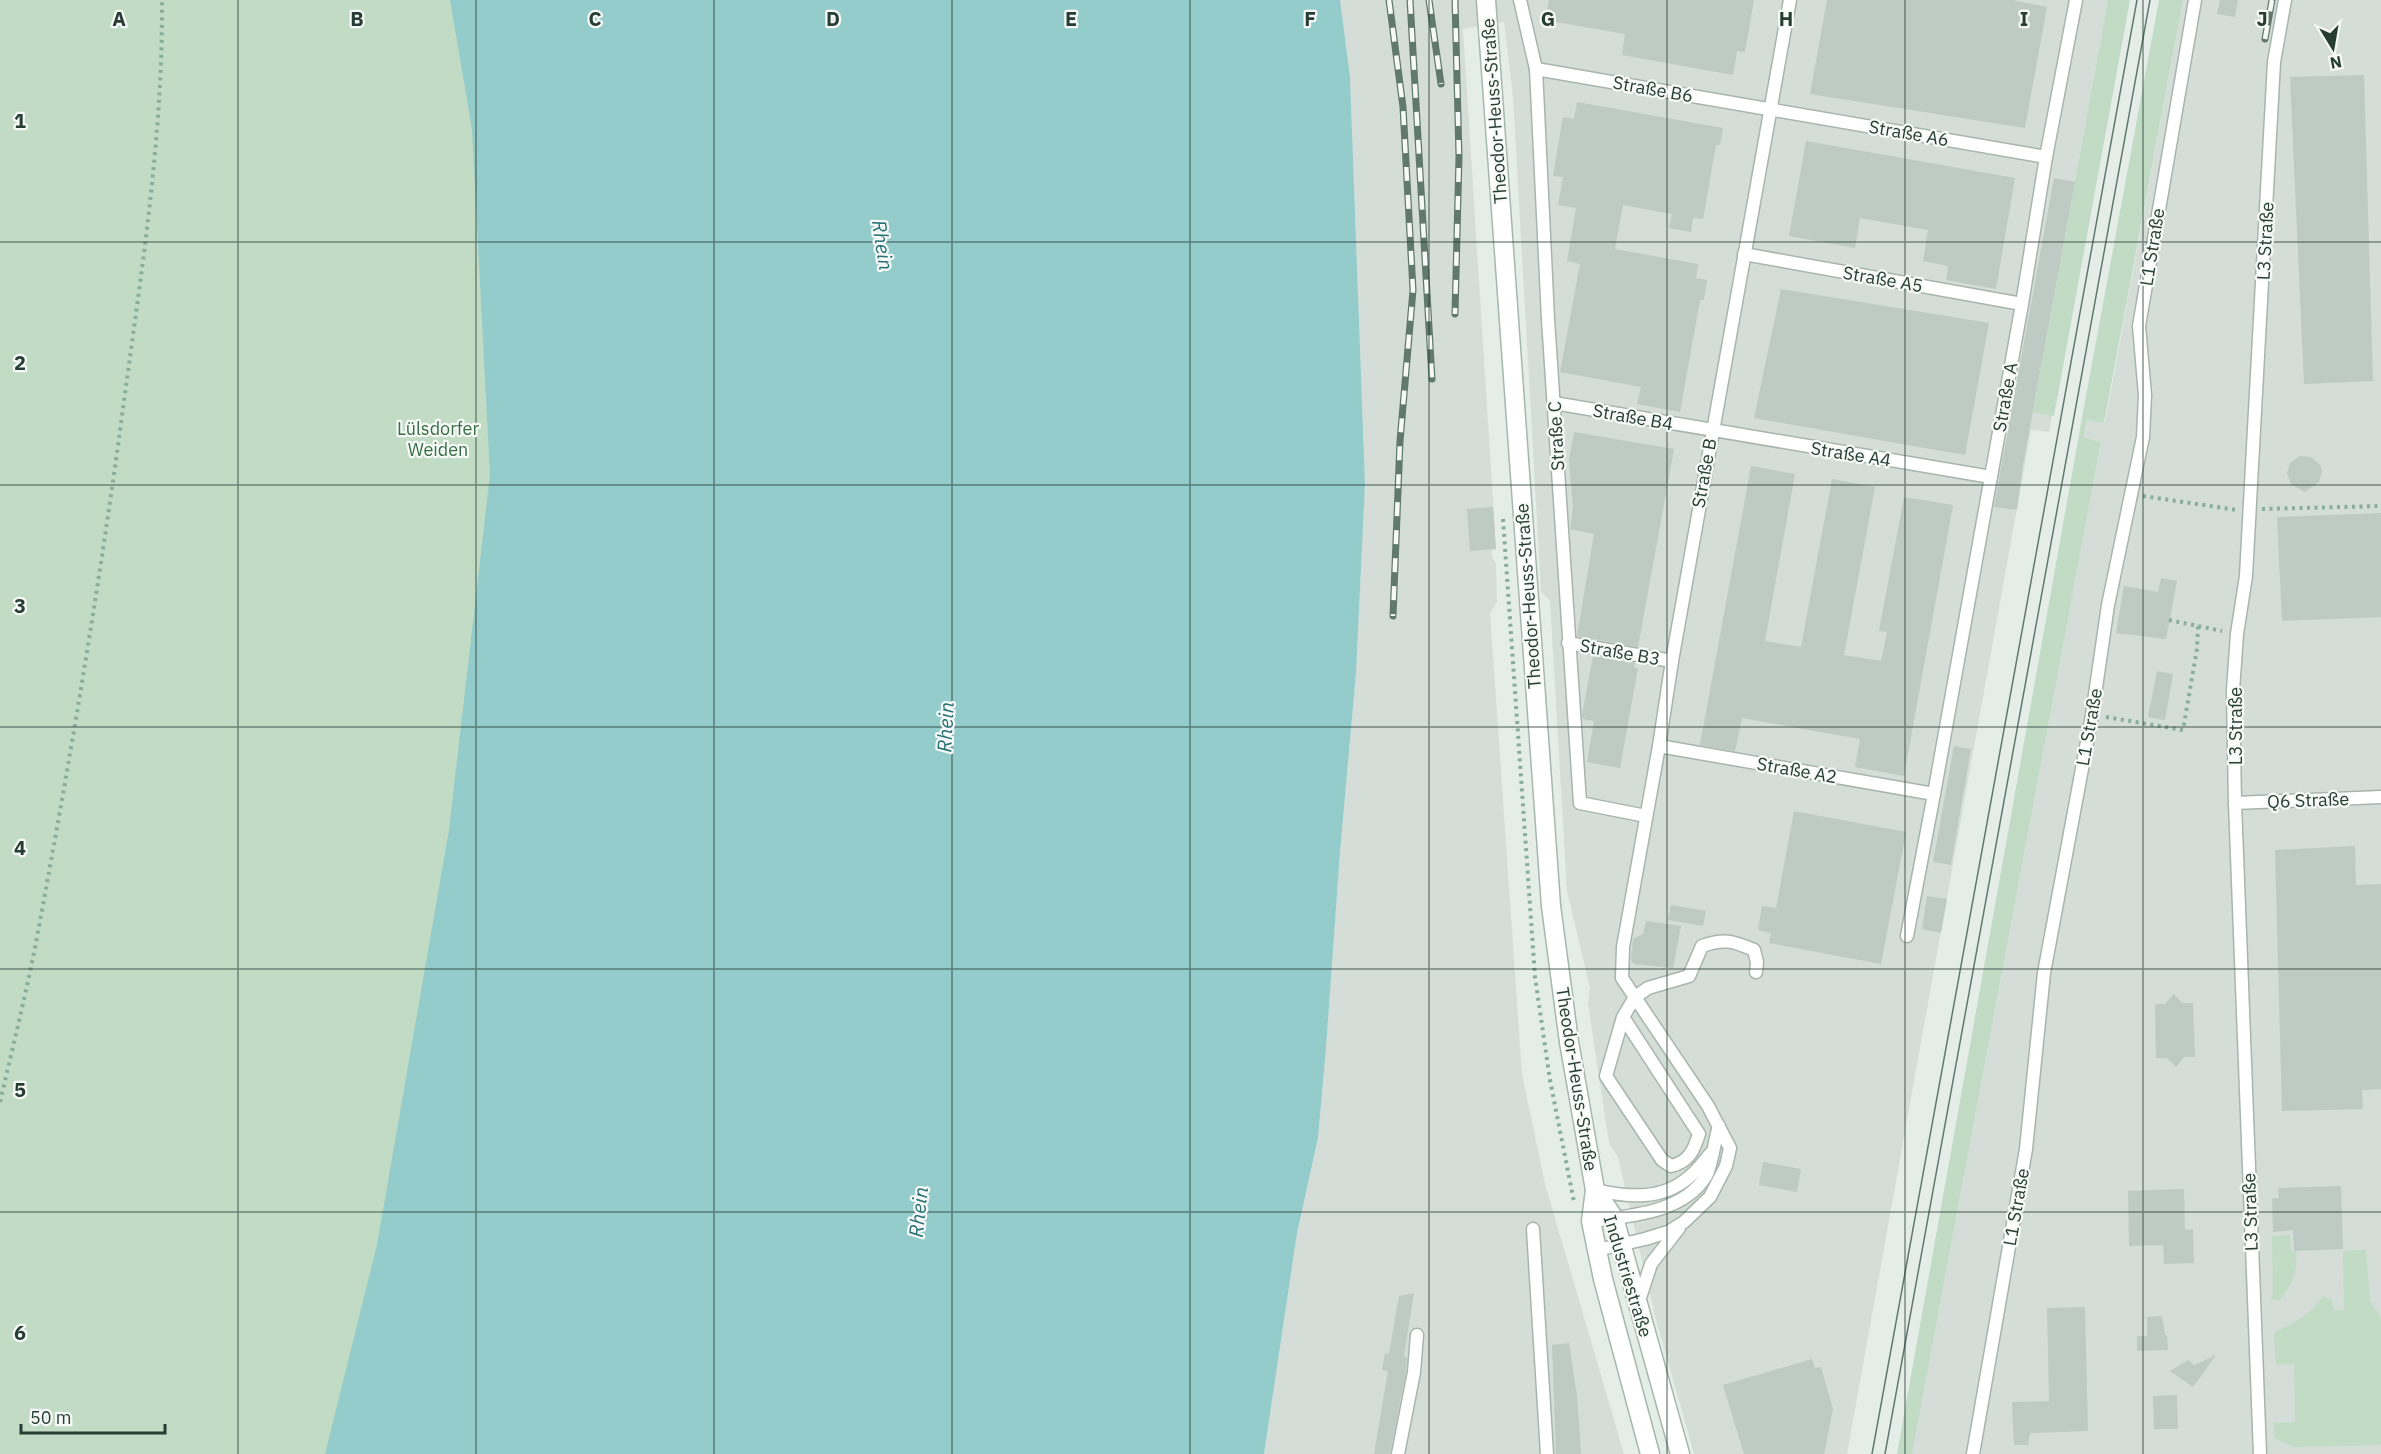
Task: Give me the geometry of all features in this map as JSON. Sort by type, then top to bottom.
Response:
[{"type":"main road","name":"Theodor-Heuss-Straße","points":[[1486,0],[1538,751],[1551,906],[1569,1042],[1595,1190]]},
{"type":"main road","name":"Industriestraße","points":[[1595,1190],[1614,1218],[1680,1454]]},
{"type":"main road","name":"Industriestraße","points":[[1595,1190],[1591,1221],[1597,1250],[1650,1454]]},
{"type":"lane","name":"Straße C","points":[[1520,0],[1536,69],[1568,643],[1581,803],[1646,816]]},
{"type":"lane","name":"Straße B","points":[[1684,1222],[1710,1197],[1726,1166],[1730,1148],[1708,1106],[1622,978],[1623,947],[1712,430],[1790,0]]},
{"type":"lane","name":"Straße A","points":[[1906,936],[1934,794],[2022,304],[2046,157],[2076,0]]},
{"type":"lane","name":"L1 Straße","points":[[1973,1454],[2026,1149],[2044,973],[2092,715],[2108,605],[2143,436],[2145,395],[2139,326],[2195,0]]},
{"type":"lane","name":"L3 Straße","points":[[2260,1454],[2235,803],[2234,690],[2237,634],[2246,568],[2274,62],[2285,0]]},
{"type":"lane","name":"Straße B6","points":[[1536,69],[1771,110]]},
{"type":"lane","name":"Straße A6","points":[[1771,110],[2046,157]]},
{"type":"lane","name":"Straße A5","points":[[1744,254],[2022,304]]},
{"type":"lane","name":"Straße B4","points":[[1554,403],[1712,430]]},
{"type":"lane","name":"Straße A4","points":[[1712,430],[1991,477]]},
{"type":"lane","name":"Straße B3","points":[[1568,643],[1672,661]]},
{"type":"lane","name":"Straße A2","points":[[1659,746],[1934,794]]},
{"type":"lane","name":"Q6 Straße","points":[[2235,803],[2381,797]]},
{"type":"lane","points":[[1623,1017],[1699,1134],[1693,1152],[1681,1164],[1671,1166],[1662,1160],[1606,1076],[1623,1017],[1635,998],[1648,988],[1689,976],[1702,946],[1719,940],[1754,950],[1757,962],[1756,972]]},
{"type":"lane","points":[[1591,1221],[1671,1206],[1693,1191],[1707,1175],[1719,1126]]},
{"type":"lane","points":[[1595,1190],[1641,1196],[1665,1191],[1689,1178],[1712,1152]]},
{"type":"lane","points":[[1597,1250],[1668,1232],[1684,1222]]},
{"type":"lane","points":[[1638,1305],[1651,1264],[1684,1222]]},
{"type":"lane","points":[[1533,1229],[1547,1454]]},
{"type":"lane","points":[[1398,1454],[1414,1372],[1417,1335]]},
{"type":"path","points":[[0,1102],[40,924],[87,661],[106,536],[139,300],[156,144],[163,54],[162,0]]},
{"type":"path","points":[[2169,620],[2237,634]]},
{"type":"path","points":[[2092,715],[2183,730],[2197,649],[2198,626]]},
{"type":"shaded area","points":[[1340,0],[2108,0],[2033,411],[2052,415],[2049,432],[2031,430],[1847,1454],[1694,1454],[1654,1312],[1618,1157],[1609,1143],[1588,1004],[1590,988],[1567,891],[1550,601],[1541,592],[1513,97],[1504,22],[1463,29],[1496,549],[1492,550],[1492,557],[1496,564],[1497,602],[1490,613],[1522,1074],[1545,1184],[1624,1454],[1264,1454],[1297,1233],[1318,1138],[1356,673],[1365,484],[1350,77]]},
{"type":"shaded area","points":[[2183,0],[2381,0],[2381,1454],[1912,1454],[2101,442],[2083,437],[2087,420],[2105,423]]},
{"type":"green space","name":"Lülsdorfer Weiden","points":[[0,0],[865,0],[675,1454],[0,1454]]},
{"type":"green space","points":[[2108,0],[2130,0],[2054,416],[2033,412]]},
{"type":"green space","points":[[2159,0],[2183,0],[2104,423],[2087,420],[2083,437],[2101,442],[1912,1454],[1897,1454],[2082,418]]},
{"type":"green space","points":[[2290,1235],[2291,1251],[2296,1251],[2295,1273],[2279,1301],[2271,1299],[2273,1293],[2272,1236]]},
{"type":"green space","points":[[2366,1250],[2370,1301],[2381,1317],[2381,1445],[2294,1447],[2274,1438],[2274,1423],[2295,1422],[2294,1364],[2276,1365],[2274,1333],[2307,1314],[2323,1296],[2332,1300],[2334,1311],[2344,1310],[2343,1251]]},
{"type":"water","name":"Rhein","points":[[450,0],[1340,0],[1350,77],[1365,484],[1356,673],[1318,1138],[1297,1233],[1264,1454],[325,1454],[377,1245],[449,830],[490,475],[472,129]]},
{"type":"building","points":[[1549,0],[1754,0],[1745,52],[1737,51],[1733,75],[1622,55],[1625,34],[1545,20]]},
{"type":"building","points":[[1827,0],[2012,0],[2047,7],[2025,128],[1810,94]]},
{"type":"building","points":[[2220,0],[2238,0],[2235,17],[2217,14]]},
{"type":"building","points":[[2364,75],[2373,381],[2304,384],[2290,77]]},
{"type":"building","points":[[1577,102],[1723,128],[1720,145],[1716,145],[1703,219],[1693,218],[1691,232],[1669,228],[1672,214],[1623,205],[1615,249],[1698,264],[1696,278],[1707,280],[1704,300],[1700,300],[1680,412],[1637,404],[1641,387],[1560,372],[1580,264],[1567,261],[1576,208],[1558,205],[1563,177],[1553,176],[1563,117],[1574,119]]},
{"type":"building","points":[[1806,141],[2015,178],[1996,289],[1946,280],[1948,266],[1923,261],[1928,230],[1860,218],[1855,248],[1789,236]]},
{"type":"building","points":[[2054,178],[2075,182],[2023,465],[2017,510],[1994,507]]},
{"type":"building","points":[[1781,289],[1989,323],[1965,455],[1754,418]]},
{"type":"building","points":[[1574,432],[1674,449],[1638,647],[1577,636],[1594,534],[1570,529],[1573,509],[1569,460]]},
{"type":"building","points":[[2300,456],[2311,457],[2320,465],[2322,471],[2319,482],[2305,492],[2291,484],[2287,473],[2290,463]]},
{"type":"building","points":[[1751,466],[1795,474],[1765,641],[1801,647],[1832,479],[1875,487],[1844,655],[1881,661],[1887,632],[1879,631],[1904,497],[1953,505],[1904,776],[1855,767],[1860,739],[1742,718],[1735,751],[1700,745]]},
{"type":"building","points":[[1493,507],[1496,549],[1470,551],[1467,509]]},
{"type":"building","points":[[2381,513],[2381,617],[2282,621],[2277,517]]},
{"type":"building","points":[[2161,578],[2177,581],[2166,639],[2116,633],[2124,586],[2158,592]]},
{"type":"building","points":[[1593,656],[1635,663],[1634,668],[1638,668],[1620,768],[1587,762],[1594,721],[1583,719],[1582,715]]},
{"type":"building","points":[[2157,671],[2173,674],[2165,720],[2148,717]]},
{"type":"building","points":[[1954,746],[1971,749],[1951,865],[1933,862]]},
{"type":"building","points":[[1794,811],[1906,832],[1881,964],[1769,943],[1771,933],[1758,930],[1762,906],[1776,908]]},
{"type":"building","points":[[2355,846],[2356,885],[2381,884],[2381,1089],[2362,1090],[2363,1109],[2282,1111],[2275,850]]},
{"type":"building","points":[[1927,896],[1947,899],[1941,933],[1922,929]]},
{"type":"building","points":[[1671,905],[1706,911],[1703,926],[1668,920]]},
{"type":"building","points":[[1646,921],[1681,926],[1673,968],[1634,964],[1631,960],[1633,939],[1643,934]]},
{"type":"building","points":[[2174,994],[2182,1003],[2193,1003],[2195,1057],[2184,1057],[2176,1067],[2167,1058],[2156,1058],[2155,1004],[2165,1004]]},
{"type":"building","points":[[1763,1162],[1801,1169],[1797,1192],[1759,1185]]},
{"type":"building","points":[[2341,1186],[2343,1249],[2294,1251],[2293,1230],[2273,1232],[2272,1199],[2279,1198],[2278,1188]]},
{"type":"building","points":[[2184,1189],[2185,1230],[2193,1229],[2194,1263],[2164,1264],[2163,1245],[2129,1246],[2128,1191]]},
{"type":"building","points":[[1414,1293],[1404,1356],[1407,1357],[1406,1371],[1390,1454],[1374,1454],[1388,1371],[1382,1370],[1385,1353],[1389,1354],[1399,1296]]},
{"type":"building","points":[[2085,1307],[2088,1431],[2030,1433],[2028,1445],[2014,1445],[2012,1402],[2049,1401],[2047,1308]]},
{"type":"building","points":[[2162,1316],[2168,1350],[2137,1351],[2137,1336],[2147,1336],[2147,1317]]},
{"type":"building","points":[[1569,1343],[1577,1396],[1581,1454],[1556,1454],[1552,1345]]},
{"type":"building","points":[[2216,1355],[2193,1387],[2170,1371],[2188,1360],[2194,1365]]},
{"type":"building","points":[[1812,1359],[1815,1368],[1821,1367],[1833,1409],[1824,1454],[1744,1454],[1723,1385]]},
{"type":"building","points":[[2177,1395],[2178,1429],[2154,1429],[2153,1396]]},
{"type":"tram line","points":[[1872,1454],[2137,0]]},
{"type":"tram line","points":[[1885,1454],[2150,0]]},
{"type":"railway","points":[[1389,0],[1403,107],[1413,290],[1400,441],[1393,616]]},
{"type":"railway","points":[[1410,0],[1432,379]]},
{"type":"railway","points":[[1429,0],[1441,84]]},
{"type":"railway","points":[[1455,0],[1459,157],[1455,314]]},
{"type":"railway","points":[[2265,39],[2272,0]]}]
